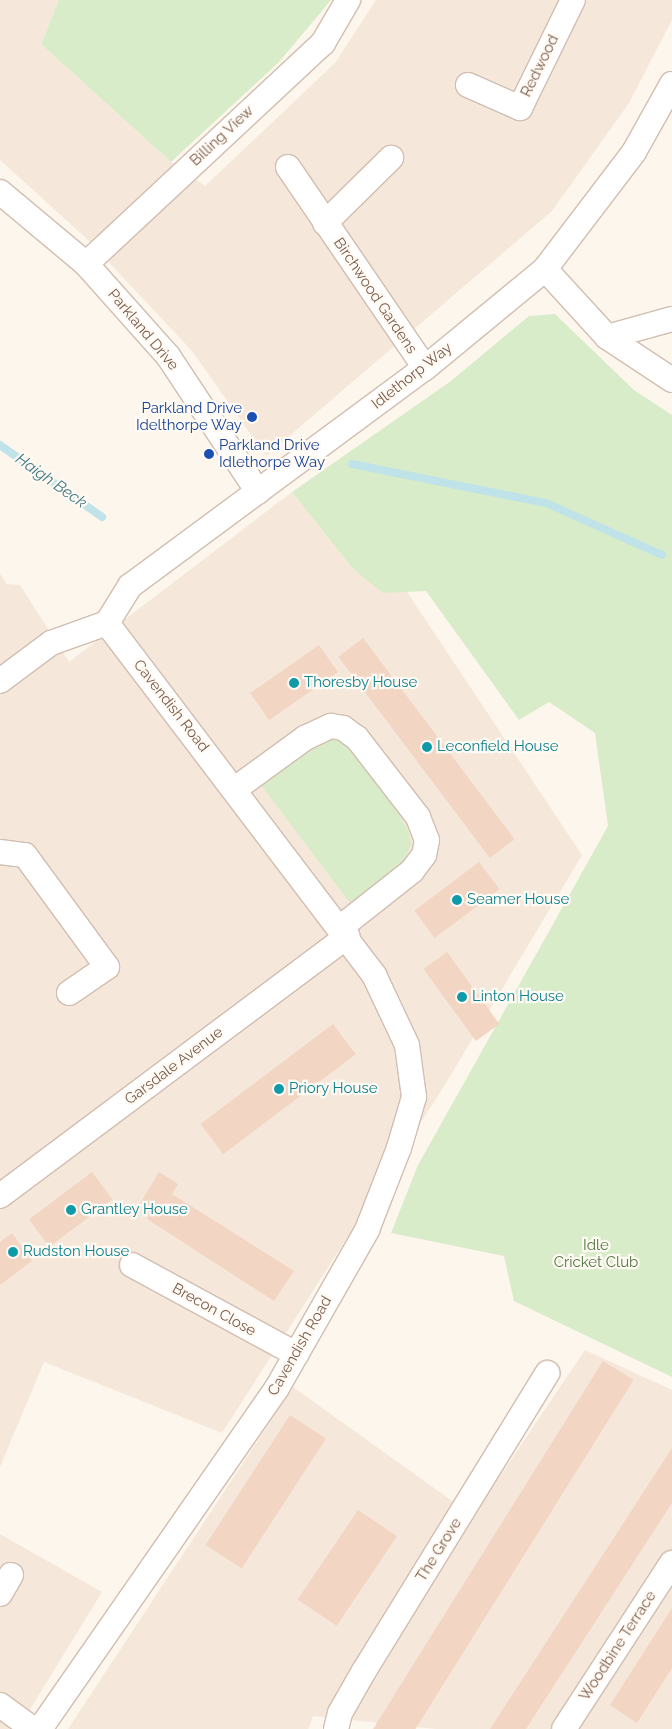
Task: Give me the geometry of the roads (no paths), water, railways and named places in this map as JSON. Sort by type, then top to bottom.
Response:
[{"type":"street","name":"Billing View","points":[[86,264],[323,43],[348,0]]},
{"type":"street","name":"Redwood","points":[[468,85],[520,108],[573,0]]},
{"type":"street","name":"Idlethorp Way","points":[[107,623],[130,586],[425,368],[545,269],[634,152],[672,84]]},
{"type":"street","name":"Birchwood Gardens","points":[[326,224],[391,158]]},
{"type":"street","name":"Birchwood Gardens","points":[[288,167],[425,368]]},
{"type":"street","name":"Parkland Drive","points":[[0,192],[86,264],[168,356],[258,492]]},
{"type":"street","points":[[545,269],[607,337],[672,380]]},
{"type":"street","points":[[607,337],[672,318]]},
{"type":"street","points":[[0,681],[52,643],[107,623]]},
{"type":"street","name":"Cavendish Road","points":[[40,1729],[277,1388],[367,1230],[400,1148],[414,1097],[407,1044],[374,975],[344,932],[107,623]]},
{"type":"street","points":[[235,789],[305,738],[331,726],[343,728],[357,738],[418,817],[427,840],[424,855],[412,871],[344,932]]},
{"type":"street","points":[[0,852],[25,855],[107,968],[70,993]]},
{"type":"street","name":"Garsdale Avenue","points":[[0,1196],[344,932]]},
{"type":"street","name":"Brecon Close","points":[[132,1265],[296,1354]]},
{"type":"street","name":"The Grove","points":[[336,1729],[340,1713],[364,1671],[547,1373]]},
{"type":"street","name":"Woodbine Terrace","points":[[564,1729],[672,1563]]},
{"type":"street","points":[[0,1706],[33,1729]]},
{"type":"waterway","name":"Haigh Beck","points":[[0,445],[102,517]]},
{"type":"waterway","points":[[352,464],[546,503],[662,555]]},
{"type":"place","name":"Parkland Drive Idelthorpe Way","points":[[252,417]]},
{"type":"place","name":"Parkland Drive Idlethorpe Way","points":[[209,454]]},
{"type":"place","name":"Thoresby House","points":[[294,683]]},
{"type":"place","name":"Leconfield House","points":[[427,747]]},
{"type":"place","name":"Seamer House","points":[[457,900]]},
{"type":"place","name":"Linton House","points":[[462,997]]},
{"type":"place","name":"Priory House","points":[[279,1089]]},
{"type":"place","name":"Grantley House","points":[[71,1210]]},
{"type":"place","name":"Rudston House","points":[[13,1252]]},
{"type":"park label","name":"Idle Cricket Club","points":[[596,1254]]}]
